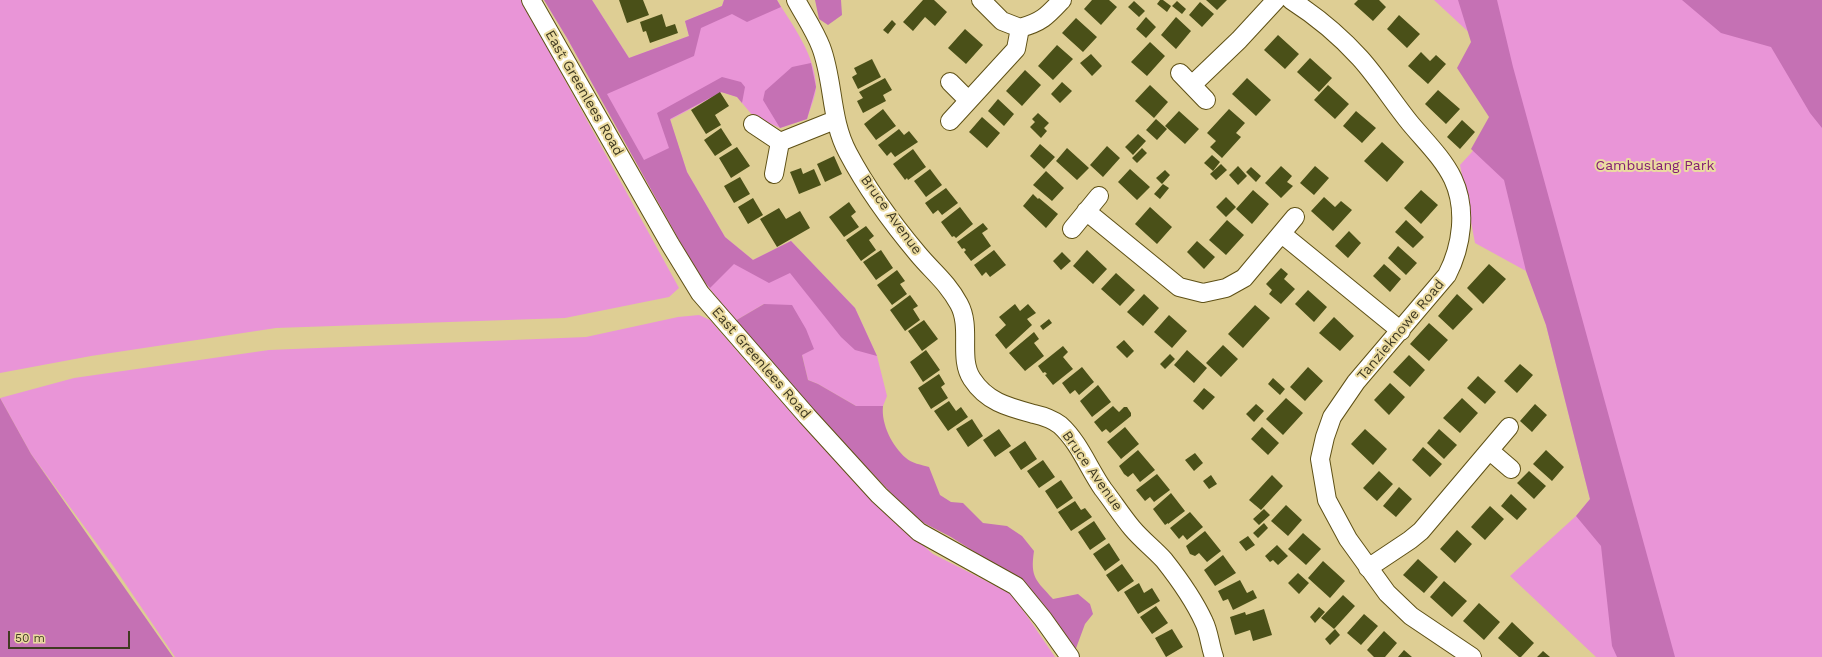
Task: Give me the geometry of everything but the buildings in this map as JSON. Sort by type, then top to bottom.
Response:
[{"type":"street","name":"East Greenlees Road","points":[[531,0],[670,244],[700,292],[807,416],[879,495],[919,532],[1016,586],[1043,619],[1070,657]]},
{"type":"street","points":[[981,0],[1002,21],[1020,28],[1036,24],[1048,15],[1062,0]]},
{"type":"street","points":[[1206,100],[1186,79],[1239,40],[1276,0]]},
{"type":"street","name":"Tanzieknowe Road","points":[[1290,0],[1309,12],[1334,32],[1361,59],[1438,157],[1452,178],[1461,213],[1461,233],[1453,264],[1447,275],[1401,331],[1356,382],[1332,417],[1325,437],[1320,459],[1327,500],[1348,539],[1387,593],[1411,616],[1472,657]]},
{"type":"street","name":"Bruce Avenue","points":[[797,2],[821,46],[826,64],[835,120],[847,152],[898,229],[919,256],[947,284],[960,306],[966,329],[965,361],[970,377],[980,390],[995,402],[1045,417],[1059,424],[1070,437],[1097,480],[1133,530],[1163,560],[1197,608],[1206,624],[1212,655]]},
{"type":"street","points":[[950,121],[1016,49],[1020,28]]},
{"type":"street","points":[[950,82],[968,100]]},
{"type":"street","points":[[780,142],[835,120]]},
{"type":"street","points":[[753,124],[780,142]]},
{"type":"street","points":[[774,174],[780,142]]},
{"type":"street","points":[[1072,229],[1099,196]]},
{"type":"street","points":[[1086,211],[1179,288],[1203,293],[1226,288],[1244,278],[1295,217]]},
{"type":"street","points":[[1282,234],[1401,331]]},
{"type":"street","points":[[1368,568],[1421,531],[1509,427]]},
{"type":"street","points":[[1490,451],[1511,469]]},
{"type":"green space","points":[[0,0],[521,0],[679,288],[669,297],[565,318],[276,328],[91,356],[0,373]]},
{"type":"green space","points":[[544,0],[592,0],[629,58],[689,36],[685,21],[722,6],[724,0],[777,0],[802,41],[812,63],[815,74],[816,90],[807,119],[780,128],[753,116],[737,97],[722,92],[670,120],[687,172],[725,237],[753,260],[791,241],[855,308],[877,356],[887,396],[883,406],[856,406],[818,384],[808,380],[802,355],[764,304],[735,321],[698,274],[567,38]]},
{"type":"green space","name":"Cambuslang Park","points":[[1434,0],[1822,0],[1822,657],[1596,657],[1510,576],[1576,516],[1590,499],[1546,325],[1526,271],[1475,243],[1460,165],[1493,129],[1476,39]]},
{"type":"green space","points":[[699,315],[710,320],[800,423],[878,506],[933,554],[1012,594],[1055,657],[175,657],[114,567],[31,454],[0,398],[74,378],[269,350],[586,337],[678,317]]},
{"type":"shaded area","points":[[544,0],[592,0],[629,58],[689,36],[685,21],[722,6],[724,0],[777,0],[781,7],[747,22],[732,14],[701,28],[694,56],[607,94],[644,160],[669,148],[657,113],[722,77],[741,82],[745,87],[742,103],[737,97],[721,92],[670,119],[687,172],[725,237],[753,260],[791,241],[855,308],[877,356],[855,350],[841,337],[790,273],[769,283],[734,264],[710,288],[698,274],[567,38]]},
{"type":"shaded area","points":[[815,0],[841,0],[842,15],[828,25],[819,19]]},
{"type":"shaded area","points":[[1458,0],[1497,0],[1513,67],[1675,657],[1617,657],[1612,646],[1601,546],[1576,516],[1590,499],[1546,325],[1526,271],[1504,180],[1471,149],[1489,117],[1457,68],[1471,42]]},
{"type":"shaded area","points":[[1682,0],[1822,0],[1822,128],[1810,113],[1771,47],[1721,33]]},
{"type":"shaded area","points":[[811,63],[816,87],[807,119],[780,128],[763,100],[765,91],[792,67]]},
{"type":"shaded area","points":[[764,304],[792,305],[806,329],[814,349],[802,355],[808,380],[818,384],[856,406],[883,406],[884,420],[888,434],[892,441],[908,460],[929,467],[940,495],[951,502],[963,503],[983,523],[1007,526],[1022,536],[1034,551],[1033,567],[1038,583],[1053,599],[1078,594],[1090,604],[1093,614],[1085,624],[1075,651],[1019,580],[951,537],[916,519],[844,444],[735,321]]},
{"type":"shaded area","points":[[0,398],[31,454],[173,657],[0,657]]}]
